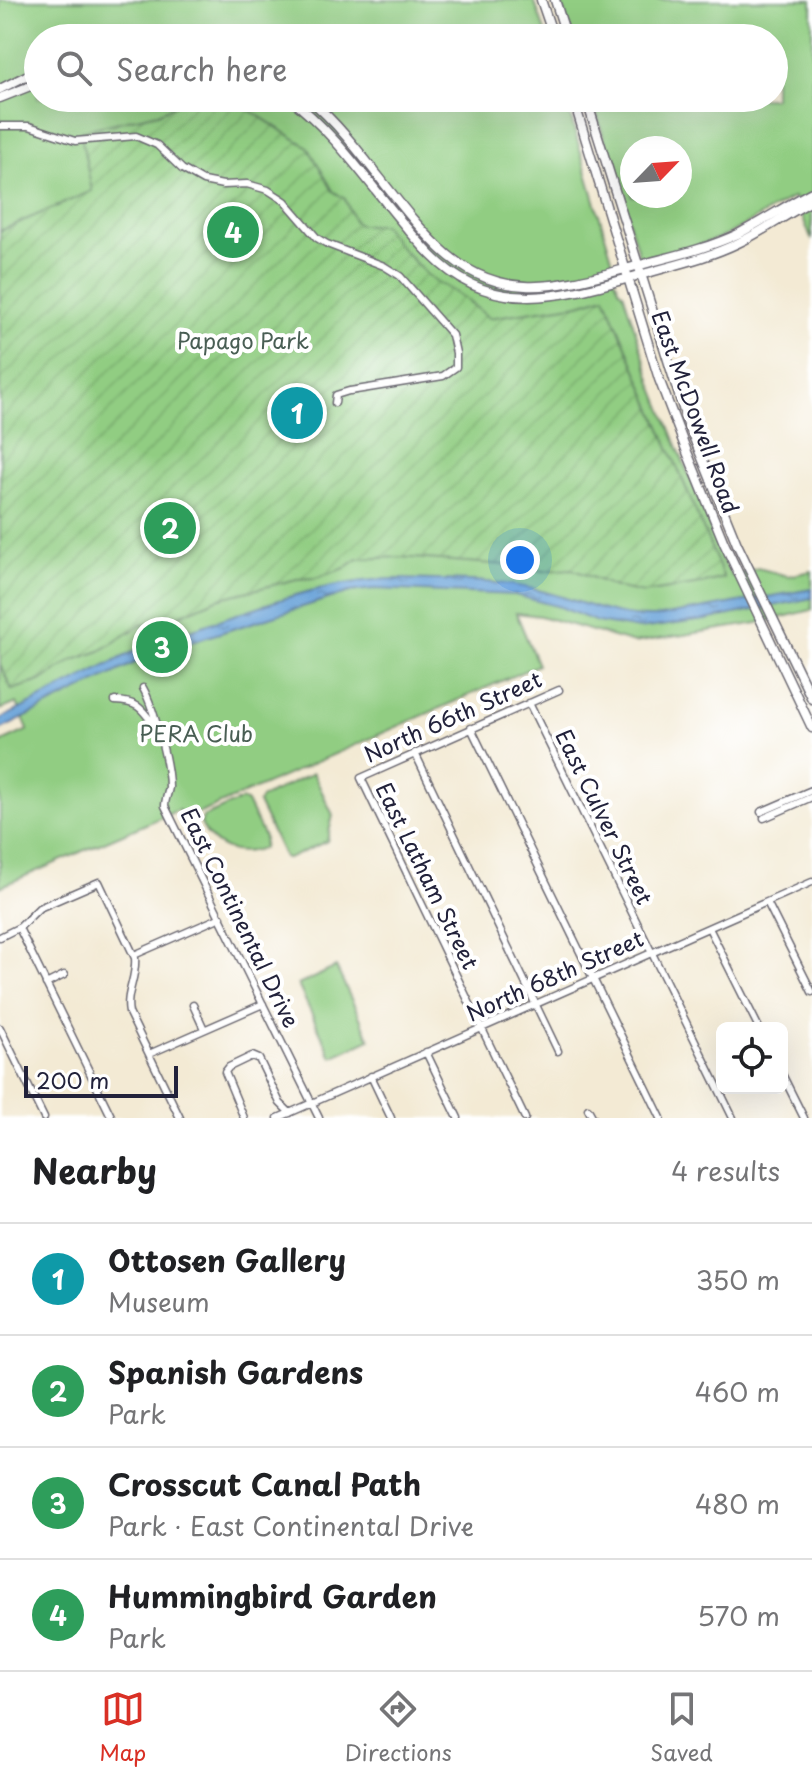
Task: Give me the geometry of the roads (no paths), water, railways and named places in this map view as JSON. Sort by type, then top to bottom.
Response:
[{"type":"main road","points":[[541,0],[549,24]]},
{"type":"main road","points":[[555,0],[563,24]]},
{"type":"main road","points":[[0,89],[24,77]]},
{"type":"main road","points":[[0,98],[24,89]]},
{"type":"main road","points":[[305,112],[429,253],[464,280],[497,294],[541,298],[638,270],[705,257],[812,201]]},
{"type":"main road","points":[[323,112],[434,242],[468,270],[502,283],[537,288],[626,274]]},
{"type":"main road","name":"East McDowell Road","points":[[577,112],[626,274],[705,499],[812,728]]},
{"type":"main road","name":"East McDowell Road","points":[[590,112],[666,360],[698,448],[737,544],[812,699]]},
{"type":"main road","points":[[751,232],[812,192]]},
{"type":"main road","points":[[667,398],[687,439],[698,448],[698,468],[705,499]]},
{"type":"street","points":[[0,126],[29,126],[75,141],[129,135],[145,138],[182,169],[203,181],[223,185],[255,185],[277,195],[317,238],[384,266],[400,276],[452,335],[457,360],[452,372],[350,391],[336,395],[335,403]]},
{"type":"street","name":"East Continental Drive","points":[[143,688],[155,717],[169,788],[164,801],[167,811],[319,1118]]},
{"type":"street","name":"North 66th Street","points":[[361,778],[559,690]]},
{"type":"street","points":[[115,701],[130,701],[138,705],[156,728]]},
{"type":"street","name":"East Culver Street","points":[[529,703],[733,1118]]},
{"type":"street","points":[[471,728],[661,1118]]},
{"type":"street","points":[[415,753],[558,1051]]},
{"type":"street","name":"East Latham Street","points":[[361,778],[525,1118]]},
{"type":"street","points":[[812,790],[762,815],[812,797]]},
{"type":"street","points":[[0,937],[19,928],[39,908],[99,882],[134,955],[136,971],[129,992],[128,1009],[180,1118]]},
{"type":"street","name":"North 68th Street","points":[[279,1118],[812,882]]},
{"type":"street","points":[[767,902],[812,992]]},
{"type":"street","points":[[134,955],[221,917]]},
{"type":"street","points":[[19,928],[112,1118]]},
{"type":"street","points":[[709,928],[756,1022]]},
{"type":"street","points":[[46,984],[64,975]]},
{"type":"street","points":[[149,1054],[263,1004]]},
{"type":"street","points":[[193,1005],[204,1029]]},
{"type":"street","points":[[0,1028],[44,1118]]},
{"type":"street","points":[[426,1052],[458,1118]]},
{"type":"street","points":[[244,1118],[225,1077],[225,1070],[255,1056],[280,1103],[290,1113]]},
{"type":"street","points":[[371,1076],[391,1118]]},
{"type":"street","points":[[788,1086],[804,1118]]},
{"type":"street","points":[[279,1118],[280,1103]]},
{"type":"street","points":[[588,1109],[593,1118]]},
{"type":"water","points":[[400,579],[509,584],[638,617],[655,617],[812,589],[812,598],[706,620],[639,629],[597,622],[560,607],[515,595],[374,589],[350,592],[153,654],[0,730],[0,719],[166,638],[311,591],[340,584]]},
{"type":"place","name":"Hummingbird Garden","points":[[233,232]]},
{"type":"place","name":"Ottosen Gallery","points":[[297,413]]},
{"type":"place","name":"Spanish Gardens","points":[[170,528]]},
{"type":"place","name":"Crosscut Canal Path","points":[[162,647]]},
{"type":"park label","name":"Papago Park","points":[[243,341]]},
{"type":"park label","name":"PERA Club","points":[[196,734]]}]
